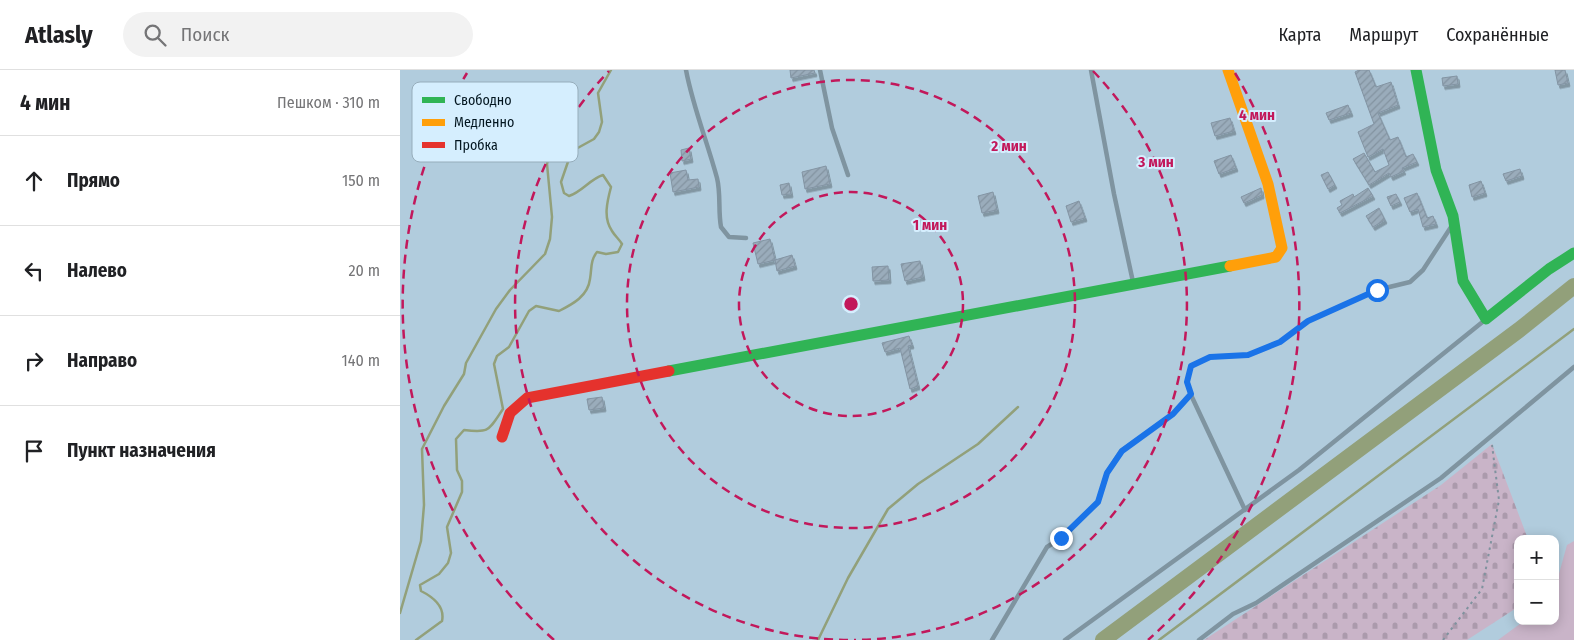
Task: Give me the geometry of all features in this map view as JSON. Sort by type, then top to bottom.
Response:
[{"type":"street","points":[[502,437],[510,413],[527,398],[1276,257],[1280,254],[1282,248],[1268,184],[1228,70]]},
{"type":"street","points":[[1416,70],[1436,170],[1453,216],[1463,281],[1486,319],[1549,269],[1574,253]]},
{"type":"lane","points":[[686,70],[693,104],[717,178],[721,228],[729,236],[746,238]]},
{"type":"lane","points":[[820,70],[832,128],[848,175]]},
{"type":"lane","points":[[1091,70],[1114,194],[1134,283]]},
{"type":"lane","points":[[1245,510],[1191,394],[1187,382],[1191,366],[1210,357],[1248,355],[1280,342],[1308,321],[1377,290],[1410,282],[1423,270],[1441,246],[1451,230],[1453,216]]},
{"type":"lane","points":[[1065,640],[1299,470],[1486,319]]},
{"type":"lane","points":[[1199,640],[1233,614],[1256,603],[1441,478],[1574,367]]},
{"type":"lane","points":[[992,640],[1047,547],[1061,538],[1098,502],[1107,473],[1122,451],[1173,414],[1191,394]]},
{"type":"path","points":[[1444,640],[1482,589],[1499,500],[1490,437]]},
{"type":"green space","points":[[1492,444],[1526,535],[1514,535],[1514,610],[1467,640],[1204,640],[1441,485]]},
{"type":"green space","points":[[1574,541],[1574,640],[1498,640],[1519,625],[1559,625],[1559,574],[1567,545]]},
{"type":"building","points":[[790,70],[814,70],[815,73],[791,78]]},
{"type":"building","points":[[1369,70],[1376,87],[1391,82],[1398,105],[1378,113],[1390,140],[1398,137],[1406,157],[1413,154],[1417,162],[1402,168],[1404,171],[1391,177],[1389,173],[1369,185],[1353,159],[1364,153],[1375,172],[1389,165],[1383,149],[1368,157],[1358,132],[1374,124],[1355,72]]},
{"type":"building","points":[[1555,70],[1565,70],[1568,83],[1558,85]]},
{"type":"building","points":[[1457,76],[1458,84],[1443,86],[1442,78]]},
{"type":"building","points":[[1348,105],[1351,113],[1329,120],[1326,113]]},
{"type":"building","points":[[1230,118],[1234,131],[1215,136],[1211,123]]},
{"type":"building","points":[[689,148],[691,159],[682,161],[681,150]]},
{"type":"building","points":[[1231,155],[1236,168],[1219,174],[1214,161]]},
{"type":"building","points":[[826,166],[830,184],[805,189],[802,172]]},
{"type":"building","points":[[1520,169],[1522,176],[1506,181],[1503,174]]},
{"type":"building","points":[[686,170],[688,180],[698,179],[699,187],[673,192],[670,173]]},
{"type":"building","points":[[1328,172],[1335,185],[1328,189],[1321,175]]},
{"type":"building","points":[[1481,181],[1485,193],[1472,197],[1469,185]]},
{"type":"building","points":[[789,183],[791,194],[782,195],[780,185]]},
{"type":"building","points":[[1261,188],[1262,195],[1244,203],[1241,197]]},
{"type":"building","points":[[1368,188],[1373,196],[1340,213],[1337,208],[1342,205],[1340,201],[1353,194],[1354,197]]},
{"type":"building","points":[[993,192],[997,210],[982,213],[978,196]]},
{"type":"building","points":[[1417,193],[1427,218],[1433,216],[1436,224],[1423,227],[1418,209],[1410,212],[1404,198]]},
{"type":"building","points":[[1396,194],[1400,202],[1391,206],[1387,197]]},
{"type":"building","points":[[1079,201],[1085,218],[1071,222],[1066,206]]},
{"type":"building","points":[[1379,208],[1385,220],[1373,227],[1366,216]]},
{"type":"building","points":[[770,239],[775,260],[758,264],[753,243]]},
{"type":"building","points":[[792,255],[795,266],[777,271],[775,260]]},
{"type":"building","points":[[920,261],[923,277],[905,281],[901,264]]},
{"type":"building","points":[[888,266],[889,280],[873,281],[872,267]]},
{"type":"building","points":[[909,336],[912,345],[908,346],[918,386],[910,389],[900,348],[885,352],[882,343]]},
{"type":"building","points":[[602,397],[604,408],[589,410],[587,399]]},
{"type":"waterway","points":[[578,148],[594,139],[599,132],[602,122],[598,93],[611,70]]},
{"type":"waterway","points":[[400,613],[421,541],[424,505],[422,449],[444,406],[464,374],[466,363],[496,309],[510,290],[545,254],[550,239],[552,217],[548,162]]},
{"type":"waterway","points":[[416,640],[442,621],[440,607],[434,599],[421,591],[420,585],[439,574],[448,563],[451,553],[447,527],[462,492],[462,481],[457,470],[456,439],[464,430],[479,431],[488,429],[503,409],[494,364],[497,356],[509,347],[529,311],[536,306],[559,311],[574,302],[583,295],[589,285],[592,262],[597,252],[606,254],[618,252],[622,244],[607,221],[607,204],[611,187],[603,175],[569,196],[564,193],[561,182],[568,162]]},
{"type":"waterway","points":[[1103,640],[1519,330],[1574,286]]},
{"type":"waterway","points":[[1159,640],[1574,329]]},
{"type":"waterway","points":[[818,640],[848,578],[888,509],[918,484],[978,444],[1018,407]]},
{"type":"traffic: fast","points":[[1416,70],[1436,170],[1453,216],[1463,281],[1486,319],[1549,269],[1574,253]]},
{"type":"traffic: fast","points":[[669,371],[1230,266]]},
{"type":"traffic: slow","points":[[1228,70],[1268,184],[1282,248],[1276,257],[1230,266]]},
{"type":"traffic: jam","points":[[502,437],[510,413],[527,398],[669,371]]},
{"type":"route","points":[[1061,538],[1098,502],[1107,473],[1122,451],[1173,414],[1191,394],[1187,382],[1191,366],[1210,357],[1248,355],[1280,342],[1308,321],[1377,290]]}]
